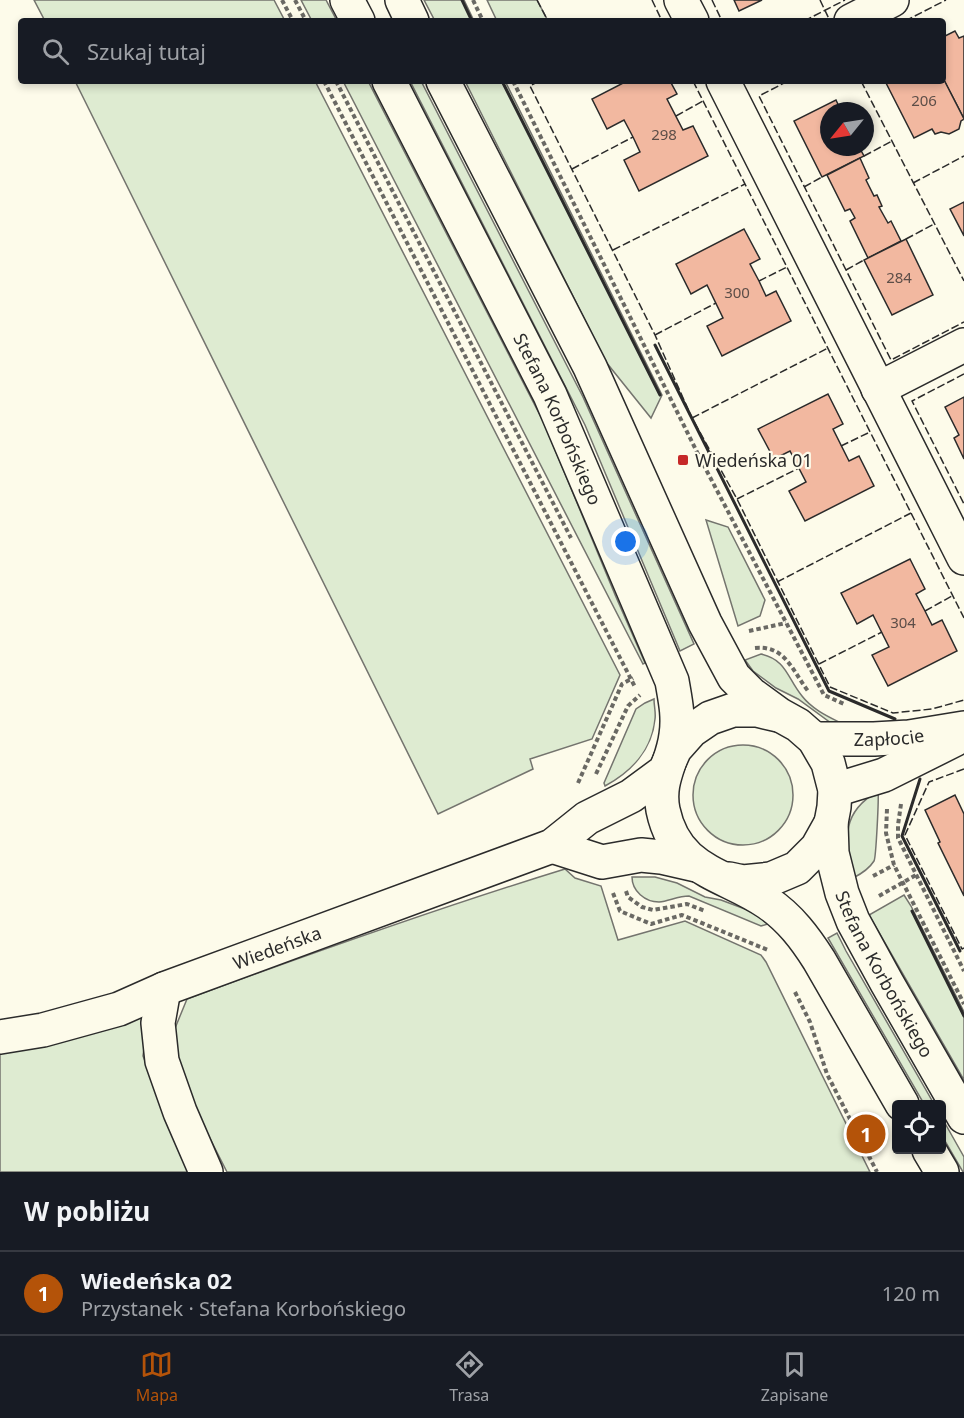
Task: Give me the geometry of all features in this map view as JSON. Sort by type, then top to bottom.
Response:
[{"type":"street","points":[[347,0],[356,18]]},
{"type":"street","points":[[402,0],[411,18]]},
{"type":"street","points":[[681,0],[690,18]]},
{"type":"street","points":[[857,18],[892,0]]},
{"type":"street","name":"Stefana Korbońskiego","points":[[391,84],[550,395],[672,681],[677,710],[676,737],[665,771],[662,790],[663,809],[669,830],[680,849],[706,870],[768,903],[798,929],[819,960],[900,1100]]},
{"type":"street","name":"Stefana Korbońskiego","points":[[445,84],[590,367],[705,623],[723,658],[734,677],[751,694],[798,726],[814,740],[828,763],[835,790],[831,823],[832,853],[842,893],[853,921],[964,1117]]},
{"type":"street","points":[[728,84],[878,389],[964,558]]},
{"type":"street","points":[[878,389],[964,345]]},
{"type":"street","name":"Stefana Korbońskiego","points":[[665,771],[675,749],[691,731],[710,718],[733,710],[757,710],[780,715]]},
{"type":"street","name":"Zapłocie","points":[[814,740],[909,737],[964,728]]},
{"type":"street","name":"Zapłocie","points":[[835,790],[884,775],[964,735]]},
{"type":"street","name":"Wiedeńska","points":[[0,1036],[43,1030],[119,1009],[164,989],[552,846],[587,818],[631,796],[665,771]]},
{"type":"street","name":"Stefana Korbońskiego","points":[[706,870],[743,882],[771,879],[797,868],[817,848],[831,823]]},
{"type":"street","points":[[552,846],[602,862],[641,855],[661,857],[706,870]]},
{"type":"street","points":[[164,989],[158,1023],[162,1061],[180,1112],[206,1172]]},
{"type":"street","points":[[932,1154],[942,1172]]},
{"type":"path","points":[[282,0],[291,18]]},
{"type":"path","points":[[295,0],[304,18]]},
{"type":"path","points":[[473,0],[482,18]]},
{"type":"path","points":[[326,84],[639,696]]},
{"type":"path","points":[[338,84],[576,547]]},
{"type":"path","points":[[514,84],[700,458],[793,635]]},
{"type":"path","points":[[746,650],[765,647],[783,655],[813,695]]},
{"type":"path","points":[[595,775],[628,706],[645,693]]},
{"type":"path","points":[[887,799],[886,833],[894,865],[964,1004]]},
{"type":"path","points":[[625,888],[628,897],[642,907],[653,910],[687,904],[707,912]]},
{"type":"path","points":[[790,983],[810,1022],[827,1074],[877,1172]]},
{"type":"green space","points":[[34,0],[274,0],[283,18],[43,18]]},
{"type":"green space","points":[[301,0],[326,0],[335,18],[310,18]]},
{"type":"green space","points":[[424,0],[464,0],[473,18],[433,18]]},
{"type":"green space","points":[[487,0],[537,0],[546,18],[496,18]]},
{"type":"green space","points":[[76,84],[317,84],[620,675],[592,739],[530,759],[533,769],[438,814]]},
{"type":"green space","points":[[345,84],[370,84],[544,423],[645,663],[643,664]]},
{"type":"green space","points":[[412,84],[423,84],[583,397],[694,644],[680,651],[585,425]]},
{"type":"green space","points":[[467,84],[506,84],[662,395],[651,418],[606,362]]},
{"type":"green space","points":[[706,520],[728,527],[765,600],[760,616],[738,626]]},
{"type":"green space","points":[[761,654],[770,657],[786,670],[810,705],[841,723],[831,723],[753,671],[745,660]]},
{"type":"green space","points":[[654,699],[653,730],[645,750],[631,767],[605,786],[604,783],[636,709]]},
{"type":"green space","points":[[743,745],[762,749],[778,760],[789,776],[793,795],[789,814],[778,830],[762,841],[743,845],[724,841],[708,830],[697,814],[693,795],[697,776],[708,760],[724,749]]},
{"type":"green space","points":[[878,791],[874,861],[865,871],[853,878],[848,852],[848,829],[857,809]]},
{"type":"green space","points":[[565,869],[575,878],[601,886],[618,940],[685,921],[761,955],[870,1172],[227,1172],[173,1066],[171,1038],[187,999],[375,931]]},
{"type":"green space","points":[[632,877],[655,877],[677,883],[705,897],[721,900],[753,912],[768,924],[761,926],[689,896],[654,902],[640,895],[634,887]]},
{"type":"green space","points":[[904,895],[964,1012],[964,1080],[869,915]]},
{"type":"green space","points":[[837,933],[932,1100],[922,1100],[828,938]]},
{"type":"green space","points":[[149,1013],[143,1056],[168,1120],[192,1172],[0,1172],[0,1049]]},
{"type":"green space","points":[[946,1125],[964,1157],[963,1172],[946,1143]]},
{"type":"building","points":[[734,0],[762,0],[739,11]]},
{"type":"building","points":[[955,31],[959,38],[964,36],[964,119],[946,84],[946,36]]},
{"type":"building","points":[[621,84],[672,84],[677,94],[667,99],[683,130],[693,126],[708,156],[639,191],[624,160],[640,152],[633,137],[624,120],[607,129],[592,99]]},
{"type":"building","points":[[887,84],[946,84],[964,119],[959,129],[949,134],[941,132],[935,134],[932,129],[914,138]]},
{"type":"building","points":[[820,108],[820,156],[864,156],[822,177],[794,121]]},
{"type":"building","points":[[860,158],[869,178],[866,180],[882,206],[879,207],[888,223],[891,221],[901,241],[868,258],[850,221],[855,218],[850,209],[845,211],[827,175]]},
{"type":"building","points":[[964,202],[964,236],[950,209]]},
{"type":"building","points":[[744,229],[760,259],[750,264],[766,296],[776,291],[791,321],[722,356],[707,326],[723,318],[707,285],[691,294],[676,264]]},
{"type":"building","points":[[906,239],[933,295],[892,315],[864,260]]},
{"type":"building","points":[[828,394],[843,424],[833,429],[849,461],[859,456],[874,486],[805,521],[789,491],[806,482],[790,451],[774,459],[758,429]]},
{"type":"building","points":[[964,397],[964,459],[954,438],[959,435],[945,407]]},
{"type":"building","points":[[910,559],[925,589],[916,594],[932,625],[942,620],[957,651],[888,686],[872,655],[889,647],[873,615],[857,624],[841,593]]},
{"type":"building","points":[[955,795],[964,814],[964,896],[925,810]]},
{"type":"fence","points":[[537,0],[546,18]]},
{"type":"fence","points":[[652,0],[661,18]]},
{"type":"fence","points":[[712,0],[721,18]]},
{"type":"fence","points":[[820,0],[829,18]]},
{"type":"fence","points":[[810,18],[845,0]]},
{"type":"fence","points":[[911,18],[946,0]]},
{"type":"fence","points":[[534,84],[530,86],[655,335],[692,418],[737,499],[830,687],[893,713],[932,709],[964,700]]},
{"type":"fence","points":[[695,84],[964,618]]},
{"type":"fence","points":[[782,84],[759,96],[891,360],[964,322]]},
{"type":"fence","points":[[863,84],[964,281]]},
{"type":"fence","points":[[676,116],[703,101]]},
{"type":"fence","points":[[572,169],[633,137]]},
{"type":"fence","points":[[874,151],[892,141]]},
{"type":"fence","points":[[913,183],[964,156]]},
{"type":"fence","points":[[804,187],[822,177]]},
{"type":"fence","points":[[613,250],[745,184]]},
{"type":"fence","points":[[906,239],[934,224]]},
{"type":"fence","points":[[846,270],[864,260]]},
{"type":"fence","points":[[759,281],[787,267]]},
{"type":"fence","points":[[655,335],[716,303]]},
{"type":"fence","points":[[692,418],[828,348]]},
{"type":"fence","points":[[964,374],[912,401],[964,504]]},
{"type":"fence","points":[[841,446],[870,432]]},
{"type":"fence","points":[[737,499],[799,468]]},
{"type":"fence","points":[[777,582],[911,513]]},
{"type":"fence","points":[[925,611],[952,596]]},
{"type":"fence","points":[[819,664],[882,632]]},
{"type":"fence","points":[[964,769],[929,782],[905,835],[962,949],[964,948]]},
{"type":"wall","points":[[462,0],[471,18]]},
{"type":"wall","points":[[504,84],[660,395]]},
{"type":"wall","points":[[655,345],[829,691],[895,719]]},
{"type":"wall","points":[[920,779],[902,836],[960,951]]},
{"type":"wall","points":[[912,911],[964,1016]]},
{"type":"place","name":"Wiedeńska 01","points":[[683,460]]},
{"type":"place","name":"Wiedeńska 02","points":[[866,1134]]}]
